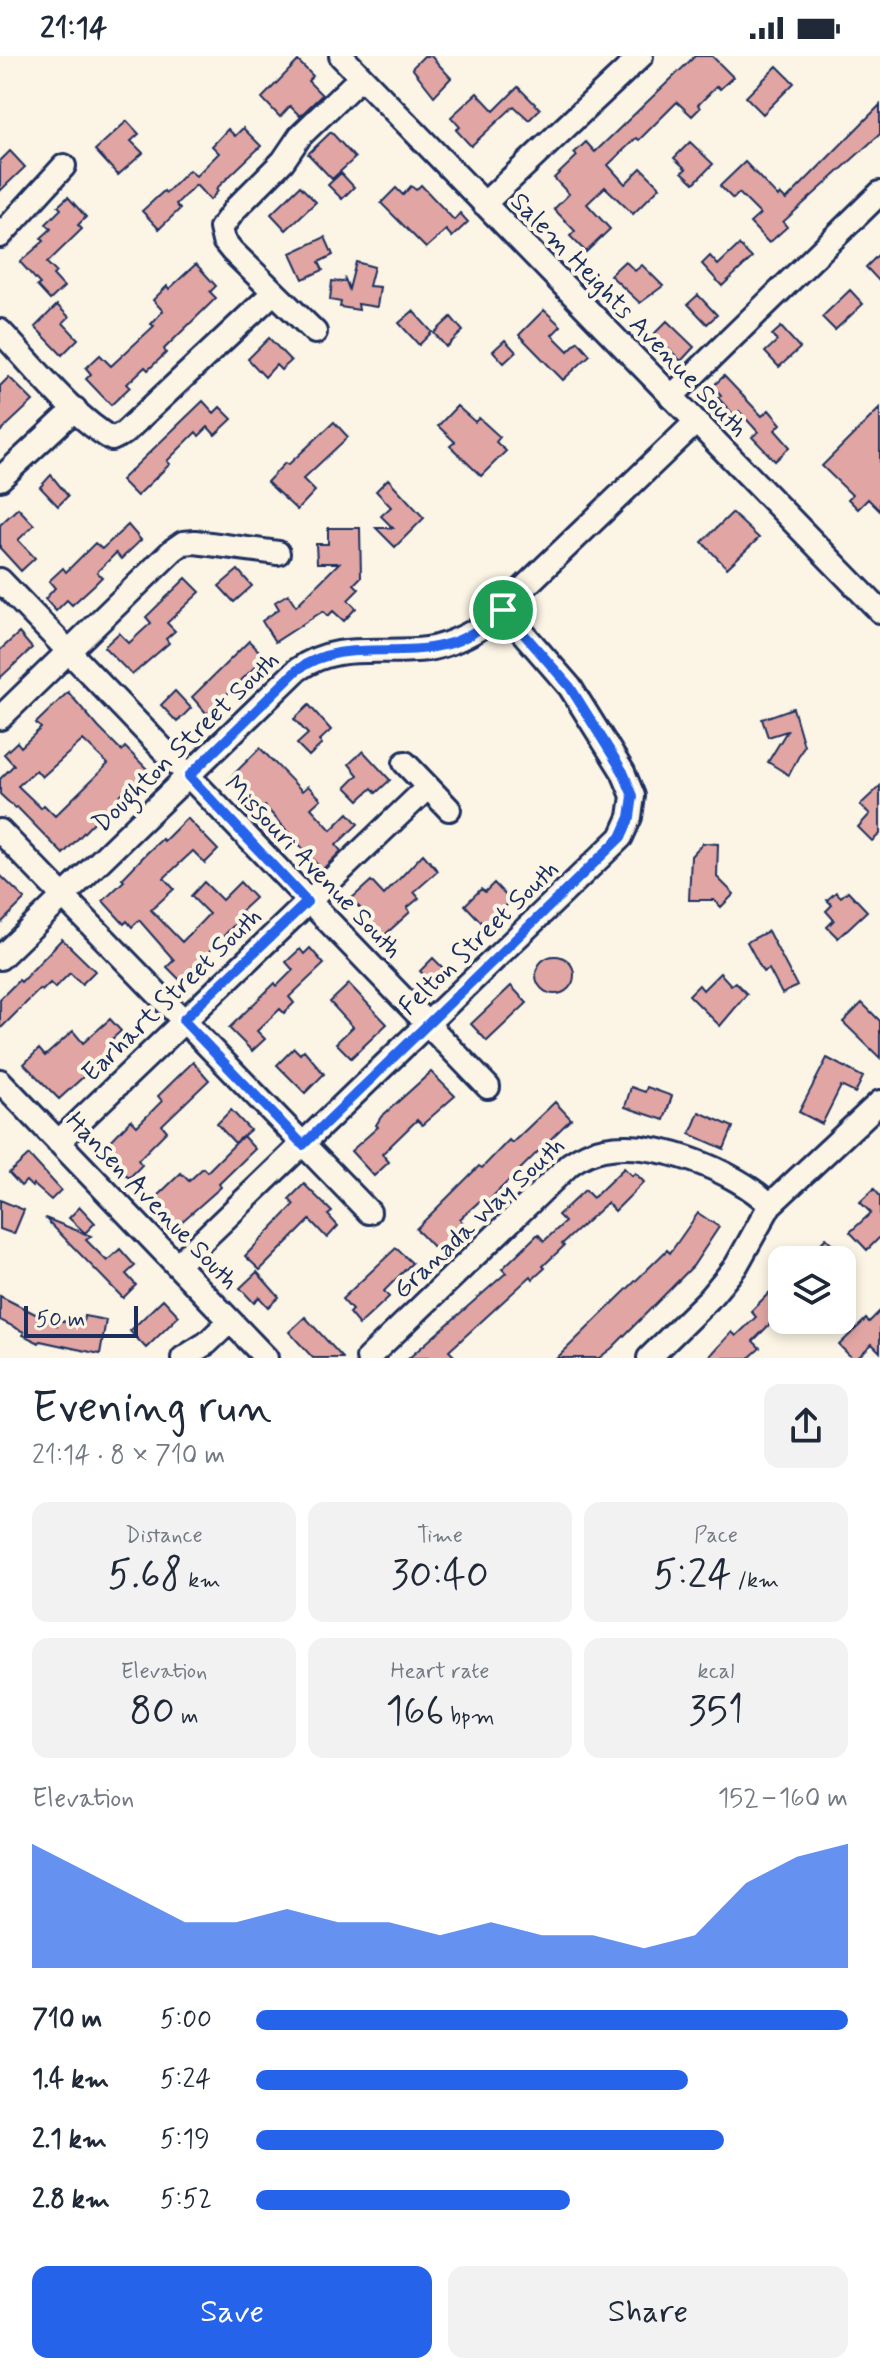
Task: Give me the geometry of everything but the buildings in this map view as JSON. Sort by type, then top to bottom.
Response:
[{"type":"street","name":"Salem Heights Avenue South","points":[[341,56],[880,611]]},
{"type":"street","points":[[484,204],[641,56]]},
{"type":"street","points":[[315,332],[232,251],[224,241],[221,228],[236,208],[283,161],[300,136],[361,77]]},
{"type":"street","points":[[0,236],[64,166]]},
{"type":"street","points":[[671,397],[880,193]]},
{"type":"street","points":[[0,331],[75,409],[99,432],[112,439],[124,433],[273,293]]},
{"type":"street","points":[[0,479],[75,409]]},
{"type":"street","name":"Doughton Street South","points":[[0,958],[297,670],[311,660],[339,652],[428,649],[448,644],[485,625],[696,422]]},
{"type":"street","points":[[0,718],[183,543],[278,553]]},
{"type":"street","name":"Missouri Avenue South","points":[[0,580],[488,1087]]},
{"type":"street","name":"Felton Street South","points":[[177,1265],[621,837],[630,817],[633,796],[606,742],[570,687],[503,610]]},
{"type":"street","points":[[405,763],[449,809]]},
{"type":"street","name":"Earhart Street South","points":[[58,1142],[428,787]]},
{"type":"street","points":[[0,831],[369,1212]]},
{"type":"street","name":"Hansen Avenue South","points":[[0,1081],[266,1358]]},
{"type":"street","points":[[649,1358],[708,1300],[736,1266],[770,1205],[880,1102]]},
{"type":"street","name":"Granada Way South","points":[[368,1358],[570,1164],[589,1154],[616,1147],[676,1153],[739,1181],[756,1191],[770,1205]]},
{"type":"street","points":[[183,1358],[207,1343],[230,1321]]},
{"type":"route","points":[[503,610],[570,687],[606,742],[633,796],[630,817],[621,837],[303,1145],[183,1020],[307,902],[189,776],[311,660],[339,652],[428,649],[448,644],[485,625],[503,610]]}]
